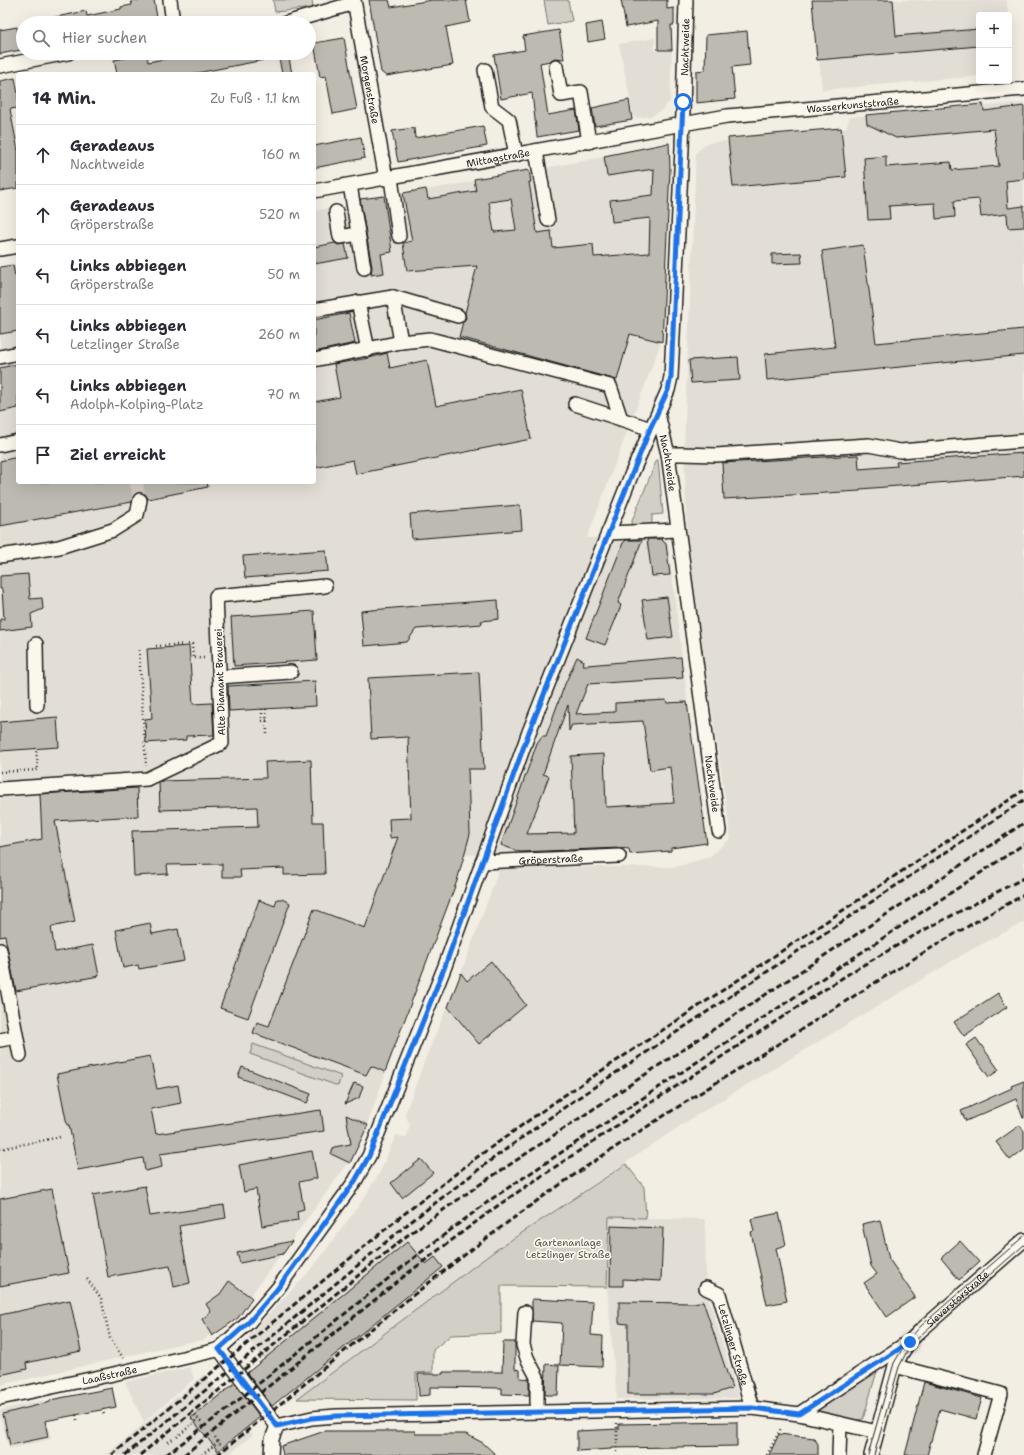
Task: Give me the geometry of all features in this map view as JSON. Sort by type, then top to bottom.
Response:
[{"type":"street","points":[[170,0],[172,16]]},
{"type":"street","name":"Nachtweide","points":[[686,0],[683,124],[671,377],[668,390],[658,414],[668,454],[719,831]]},
{"type":"street","points":[[308,16],[354,1]]},
{"type":"street","name":"Morgenstraße","points":[[354,1],[399,236]]},
{"type":"street","points":[[0,66],[31,60]]},
{"type":"street","points":[[556,66],[561,95],[581,92],[589,142]]},
{"type":"street","points":[[485,70],[492,107],[509,120],[516,155]]},
{"type":"street","name":"Wasserkunststraße","points":[[683,124],[727,116],[1024,89]]},
{"type":"street","name":"Mittagstraße","points":[[316,191],[683,124]]},
{"type":"street","points":[[536,151],[548,220]]},
{"type":"street","points":[[350,185],[364,268]]},
{"type":"street","points":[[336,212],[340,237],[358,234]]},
{"type":"street","points":[[0,249],[16,246]]},
{"type":"street","points":[[393,297],[401,342]]},
{"type":"street","points":[[316,310],[393,297],[458,316]]},
{"type":"street","points":[[358,302],[368,350]]},
{"type":"street","points":[[316,360],[401,342],[430,339],[610,386],[621,419]]},
{"type":"street","points":[[0,357],[16,353]]},
{"type":"street","points":[[575,404],[650,429]]},
{"type":"street","points":[[277,1426],[219,1349],[249,1322],[265,1304],[351,1187],[364,1166],[442,974],[529,732],[650,429],[658,414]]},
{"type":"street","points":[[0,444],[16,441]]},
{"type":"street","points":[[668,454],[716,456],[868,445],[900,451],[1024,441]]},
{"type":"street","points":[[0,556],[59,547],[113,530],[137,515],[140,500]]},
{"type":"street","points":[[608,533],[678,530]]},
{"type":"street","name":"Alte Diamant Brauerei","points":[[0,789],[147,779],[222,743],[216,596],[325,586]]},
{"type":"street","points":[[36,644],[37,705]]},
{"type":"street","points":[[219,676],[291,672]]},
{"type":"street","name":"Gröperstraße","points":[[482,862],[619,856]]},
{"type":"street","points":[[0,950],[20,1054]]},
{"type":"street","points":[[0,1040],[16,1037]]},
{"type":"street","name":"Sieverstorstraße","points":[[871,1455],[895,1366],[902,1352],[920,1331],[1024,1240]]},
{"type":"street","name":"Letzlinger Straße","points":[[706,1288],[719,1294],[752,1408]]},
{"type":"street","points":[[525,1312],[523,1345],[526,1358],[537,1377],[537,1412]]},
{"type":"street","points":[[799,1414],[910,1342]]},
{"type":"street","name":"Laaßstraße","points":[[0,1398],[109,1375],[219,1349]]},
{"type":"street","points":[[895,1366],[1000,1394],[984,1455]]},
{"type":"street","points":[[277,1426],[312,1418],[336,1416],[752,1408],[799,1414],[877,1432]]},
{"type":"street","points":[[839,1455],[840,1424]]},
{"type":"street","points":[[271,1455],[272,1439],[277,1426]]},
{"type":"path","points":[[156,646],[192,644],[193,658],[219,658]]},
{"type":"path","points":[[139,650],[147,779]]},
{"type":"path","points":[[262,709],[262,721],[267,720]]},
{"type":"path","points":[[266,709],[267,734]]},
{"type":"path","points":[[0,772],[38,770],[36,748]]},
{"type":"path","points":[[0,1149],[60,1137]]},
{"type":"path","points":[[87,1280],[101,1298],[110,1338],[125,1360]]},
{"type":"path","points":[[103,1409],[104,1415]]},
{"type":"path","points":[[616,1411],[617,1455]]},
{"type":"path","points":[[76,1415],[77,1420]]},
{"type":"path","points":[[195,1415],[202,1423]]},
{"type":"path","points":[[177,1436],[198,1419]]},
{"type":"path","points":[[767,1455],[781,1428]]},
{"type":"path","points":[[214,1437],[222,1446]]},
{"type":"path","points":[[168,1442],[173,1439]]},
{"type":"path","points":[[202,1455],[218,1442]]},
{"type":"shaded area","points":[[814,0],[1007,0],[1008,12],[976,12],[976,76],[822,90]]},
{"type":"shaded area","points":[[655,38],[655,51],[672,51],[670,101],[663,109],[652,116],[634,118],[619,44]]},
{"type":"shaded area","points":[[1024,103],[1024,922],[969,951],[692,1118],[496,1250],[297,1399],[247,1338],[314,1266],[360,1204],[379,1174],[396,1135],[406,1138],[410,1125],[405,1114],[424,1062],[461,973],[500,867],[675,867],[709,857],[731,838],[687,543],[684,446],[696,153],[707,143],[846,128],[850,117]]},
{"type":"shaded area","points":[[668,145],[669,170],[660,345],[587,538],[667,535],[705,842],[464,855],[367,1125],[349,1162],[237,1314],[204,1340],[184,1343],[0,1385],[0,269],[16,265],[16,484],[316,484],[316,211]]},
{"type":"shaded area","points":[[609,1217],[705,1219],[706,1288],[739,1398],[617,1399],[607,1287]]},
{"type":"shaded area","points":[[190,1367],[194,1379],[144,1422],[125,1382]]},
{"type":"shaded area","points":[[203,1374],[253,1435],[228,1455],[106,1455],[200,1378]]},
{"type":"shaded area","points":[[43,1400],[51,1439],[9,1449],[0,1410]]},
{"type":"green space","points":[[273,0],[312,0],[313,8],[275,12]]},
{"type":"green space","points":[[544,0],[568,0],[572,21],[548,25]]},
{"type":"green space","points":[[657,459],[663,514],[652,515],[652,525],[630,526]]},
{"type":"green space","points":[[253,1044],[341,1076],[338,1086],[250,1054]]},
{"type":"green space","name":"Gartenanlage Letzlinger Straße","points":[[626,1164],[644,1187],[646,1218],[609,1217],[607,1287],[501,1286],[501,1333],[451,1335],[433,1350],[433,1372],[416,1373],[416,1400],[297,1399],[496,1250]]},
{"type":"green space","points":[[877,1371],[863,1419],[851,1421],[821,1415],[818,1409]]},
{"type":"building","points":[[131,0],[154,0],[157,16],[87,16],[121,9],[121,7],[132,5]]},
{"type":"building","points":[[369,0],[389,0],[391,7],[432,0],[466,0],[470,22],[446,27],[453,65],[386,76],[381,72]]},
{"type":"building","points":[[621,0],[667,0],[667,9],[674,8],[674,25],[671,25],[672,50],[658,50],[658,21],[626,27]]},
{"type":"building","points":[[812,0],[893,0],[896,36],[976,29],[976,46],[817,60]]},
{"type":"building","points":[[86,11],[87,16],[61,16]]},
{"type":"building","points":[[602,22],[605,39],[588,42],[586,25]]},
{"type":"building","points":[[16,27],[16,51],[0,54],[0,30]]},
{"type":"building","points":[[559,30],[564,59],[555,58],[550,61],[540,63],[548,115],[576,110],[579,130],[537,137],[532,93],[501,99],[494,55],[525,50],[523,36]]},
{"type":"building","points":[[747,31],[750,65],[732,67],[735,99],[696,103],[696,71],[705,70],[706,35]]},
{"type":"building","points":[[344,38],[357,109],[333,114],[326,76],[320,77],[316,54],[316,43]]},
{"type":"building","points":[[114,60],[148,60],[148,62],[159,60],[264,60],[202,72],[117,72]]},
{"type":"building","points":[[279,60],[289,60],[292,72],[282,72]]},
{"type":"building","points":[[15,78],[16,83],[16,108],[10,109],[16,140],[16,188],[0,191],[0,81]]},
{"type":"building","points":[[629,100],[632,120],[595,126],[592,108]]},
{"type":"building","points":[[983,104],[984,111],[1024,106],[1024,179],[1006,181],[1008,208],[1024,206],[1024,227],[1008,228],[1007,214],[981,217],[979,199],[954,201],[955,217],[936,219],[935,203],[889,206],[890,219],[868,220],[864,158],[886,156],[886,167],[951,162],[952,170],[999,166],[994,129],[896,138],[867,124],[866,115]]},
{"type":"building","points":[[483,126],[487,146],[398,162],[392,131],[414,128],[415,138]]},
{"type":"building","points":[[841,128],[846,177],[733,187],[728,138]]},
{"type":"building","points":[[361,137],[365,158],[316,168],[316,146]]},
{"type":"building","points":[[669,143],[670,169],[662,342],[630,334],[617,380],[459,337],[463,322],[466,318],[465,313],[477,266],[407,271],[403,243],[412,241],[403,193],[426,189],[428,199],[476,191],[474,179],[529,170],[531,182],[529,182],[537,233],[551,231],[553,248],[593,244],[594,257],[649,253],[650,218],[612,222],[610,200],[653,195],[654,169],[607,176],[604,156]],"holes":[[[511,199],[516,230],[494,232],[489,202]]]},
{"type":"building","points":[[384,196],[392,252],[381,254],[384,273],[371,275],[372,267],[360,199]]},
{"type":"building","points":[[335,243],[338,245],[345,244],[348,258],[316,264],[316,247]]},
{"type":"building","points":[[863,245],[876,343],[1024,329],[1024,355],[767,380],[765,354],[835,347],[822,251]]},
{"type":"building","points":[[801,253],[802,263],[772,264],[772,254]]},
{"type":"building","points":[[13,265],[16,276],[16,331],[0,334],[0,267]]},
{"type":"building","points":[[349,313],[355,343],[316,352],[316,320]]},
{"type":"building","points":[[387,353],[390,368],[427,360],[436,406],[521,389],[531,439],[356,474],[353,460],[316,468],[316,402],[340,397],[334,364],[369,358]]},
{"type":"building","points":[[738,357],[740,380],[691,383],[689,360]]},
{"type":"building","points":[[16,364],[16,408],[0,412],[0,368]]},
{"type":"building","points":[[1024,453],[1024,476],[860,489],[860,491],[724,499],[722,463],[858,455],[859,469],[897,466],[896,462]]},
{"type":"building","points":[[16,457],[16,484],[207,484],[208,487],[148,499],[145,494],[138,492],[134,495],[132,502],[0,526],[0,461]]},
{"type":"building","points":[[520,505],[522,530],[412,539],[410,514]]},
{"type":"building","points":[[647,539],[661,539],[666,544],[670,575],[652,576]]},
{"type":"building","points":[[626,540],[642,540],[618,603],[621,605],[619,611],[605,645],[586,638],[623,543]]},
{"type":"building","points":[[326,550],[328,571],[245,578],[243,556]]},
{"type":"building","points":[[28,574],[30,599],[42,598],[43,609],[31,614],[32,627],[0,631],[0,619],[4,619],[2,589],[0,589],[0,576]]},
{"type":"building","points":[[667,597],[673,637],[648,640],[642,600]]},
{"type":"building","points":[[498,600],[499,619],[481,621],[482,624],[416,629],[407,642],[364,646],[361,611]]},
{"type":"building","points":[[314,611],[317,660],[234,666],[231,617]]},
{"type":"building","points":[[189,646],[193,704],[212,703],[214,735],[186,736],[186,740],[146,743],[145,719],[152,718],[147,649]]},
{"type":"building","points":[[577,657],[584,661],[583,665],[587,665],[681,657],[683,678],[588,684],[576,714],[615,712],[615,703],[666,700],[667,703],[687,702],[707,843],[671,848],[671,851],[630,854],[629,849],[619,848],[520,852],[501,845],[537,743],[542,736],[546,736],[565,684]],"holes":[[[568,705],[569,731],[572,725],[643,721],[650,770],[670,767],[674,803],[606,807],[604,754],[571,756],[574,833],[527,834],[549,776],[543,774]]]},
{"type":"building","points":[[479,672],[484,769],[468,769],[470,834],[457,881],[385,1072],[371,1066],[366,1075],[253,1033],[257,1022],[269,1026],[314,909],[365,928],[398,837],[390,838],[389,819],[411,818],[408,737],[371,739],[368,678]]},
{"type":"building","points":[[315,681],[316,706],[229,711],[228,686]]},
{"type":"building","points":[[57,717],[59,747],[0,751],[0,722]]},
{"type":"building","points":[[311,760],[313,822],[323,822],[325,874],[284,875],[284,868],[240,870],[241,877],[222,877],[222,864],[167,865],[168,874],[134,876],[132,831],[258,827],[257,807],[160,810],[159,782],[266,778],[265,762]]},
{"type":"building","points":[[137,788],[138,816],[55,821],[75,922],[51,927],[55,952],[93,945],[99,976],[16,991],[5,936],[0,937],[0,847],[42,839],[40,794]]},
{"type":"building","points":[[277,899],[282,899],[290,903],[248,1018],[220,1008],[259,900],[275,906]]},
{"type":"building","points":[[150,923],[152,934],[178,929],[184,961],[139,969],[138,965],[123,968],[116,930]]},
{"type":"building","points":[[491,961],[526,1005],[479,1044],[448,1007],[461,973],[467,981]]},
{"type":"building","points":[[998,993],[1007,1007],[964,1036],[954,1022]]},
{"type":"building","points":[[976,1038],[999,1070],[989,1077],[966,1045]]},
{"type":"building","points":[[150,1056],[157,1089],[178,1085],[181,1103],[151,1109],[156,1134],[321,1110],[324,1131],[160,1154],[162,1167],[145,1171],[143,1158],[78,1170],[57,1074]]},
{"type":"building","points":[[242,1067],[311,1094],[307,1103],[238,1077]]},
{"type":"building","points":[[1024,1081],[1024,1118],[1016,1099],[966,1121],[961,1111]]},
{"type":"building","points":[[354,1083],[363,1086],[359,1098],[345,1104]]},
{"type":"building","points":[[346,1115],[368,1125],[350,1163],[331,1154],[334,1147],[351,1144]]},
{"type":"building","points":[[1020,1125],[1024,1131],[1024,1149],[1010,1160],[996,1142]]},
{"type":"building","points":[[312,1151],[317,1178],[299,1182],[304,1209],[297,1211],[298,1220],[262,1226],[256,1189],[244,1192],[239,1165]]},
{"type":"building","points":[[421,1159],[433,1173],[402,1198],[391,1183]]},
{"type":"building","points":[[145,1186],[150,1216],[224,1205],[226,1218],[179,1226],[190,1283],[174,1287],[170,1266],[108,1277],[93,1195]]},
{"type":"building","points":[[52,1189],[69,1273],[0,1286],[0,1199]]},
{"type":"building","points":[[779,1213],[786,1245],[776,1248],[787,1301],[767,1305],[751,1232],[754,1231],[751,1219]]},
{"type":"building","points":[[880,1220],[889,1259],[915,1297],[887,1317],[864,1283],[877,1274],[871,1266],[862,1224]]},
{"type":"building","points":[[611,1226],[663,1228],[661,1281],[623,1279],[623,1286],[610,1286]]},
{"type":"building","points":[[292,1241],[283,1254],[240,1263],[237,1253]]},
{"type":"building","points":[[960,1241],[979,1262],[959,1280],[941,1258]]},
{"type":"building","points":[[407,1242],[426,1264],[435,1257],[443,1267],[272,1406],[247,1373]]},
{"type":"building","points":[[229,1281],[252,1298],[238,1318],[212,1336],[202,1319],[211,1312],[206,1304],[220,1294]]},
{"type":"building","points":[[532,1299],[593,1302],[591,1335],[603,1336],[602,1367],[560,1365],[562,1323],[532,1321]]},
{"type":"building","points":[[70,1300],[81,1351],[26,1363],[27,1369],[0,1375],[0,1315]]},
{"type":"building","points":[[703,1301],[732,1388],[714,1394],[628,1394],[628,1324],[619,1323],[619,1302],[694,1303]]},
{"type":"building","points":[[503,1342],[515,1342],[515,1369],[520,1370],[520,1378],[529,1379],[529,1395],[502,1394],[502,1388],[430,1387],[430,1395],[419,1396],[418,1374],[443,1374],[443,1372],[502,1372]]},
{"type":"building","points":[[546,1364],[559,1365],[558,1395],[545,1395]]},
{"type":"building","points":[[924,1382],[982,1398],[976,1419],[940,1409],[927,1455],[905,1455]]},
{"type":"building","points":[[235,1383],[260,1417],[218,1451],[191,1418]]},
{"type":"building","points":[[112,1388],[116,1407],[45,1421],[48,1437],[10,1445],[3,1414],[50,1402],[50,1400]]},
{"type":"building","points":[[737,1422],[737,1446],[612,1448],[577,1451],[577,1431],[619,1429],[619,1424]]},
{"type":"building","points":[[325,1431],[415,1431],[415,1434],[466,1434],[483,1443],[496,1455],[283,1455],[281,1446]]},
{"type":"building","points":[[779,1434],[814,1438],[818,1444],[818,1455],[769,1455]]},
{"type":"tunnel","points":[[136,484],[140,500]]},
{"type":"tram line","points":[[868,1455],[894,1363],[907,1341],[922,1325],[1024,1236]]},
{"type":"tram line","points":[[874,1455],[899,1367],[908,1349],[923,1333],[1024,1245]]},
{"type":"railway","points":[[112,1455],[399,1218],[476,1158],[559,1099],[1024,790]]},
{"type":"railway","points":[[125,1455],[264,1343],[404,1227],[491,1160],[572,1102],[1024,800]]},
{"type":"railway","points":[[140,1455],[405,1237],[476,1187],[1024,823]]},
{"type":"railway","points":[[166,1455],[230,1407],[416,1256],[493,1198],[1024,844]]},
{"type":"railway","points":[[184,1455],[408,1273],[500,1204],[646,1106],[853,971],[924,930],[1024,878]]},
{"type":"railway","points":[[217,1455],[421,1289],[491,1235],[590,1164],[658,1119],[892,972],[957,932],[1024,895]]},
{"type":"route","points":[[683,102],[671,377],[668,390],[650,429],[529,732],[445,966],[369,1156],[355,1181],[278,1288],[249,1322],[219,1349],[277,1426],[323,1416],[752,1408],[799,1414],[910,1342]]}]
